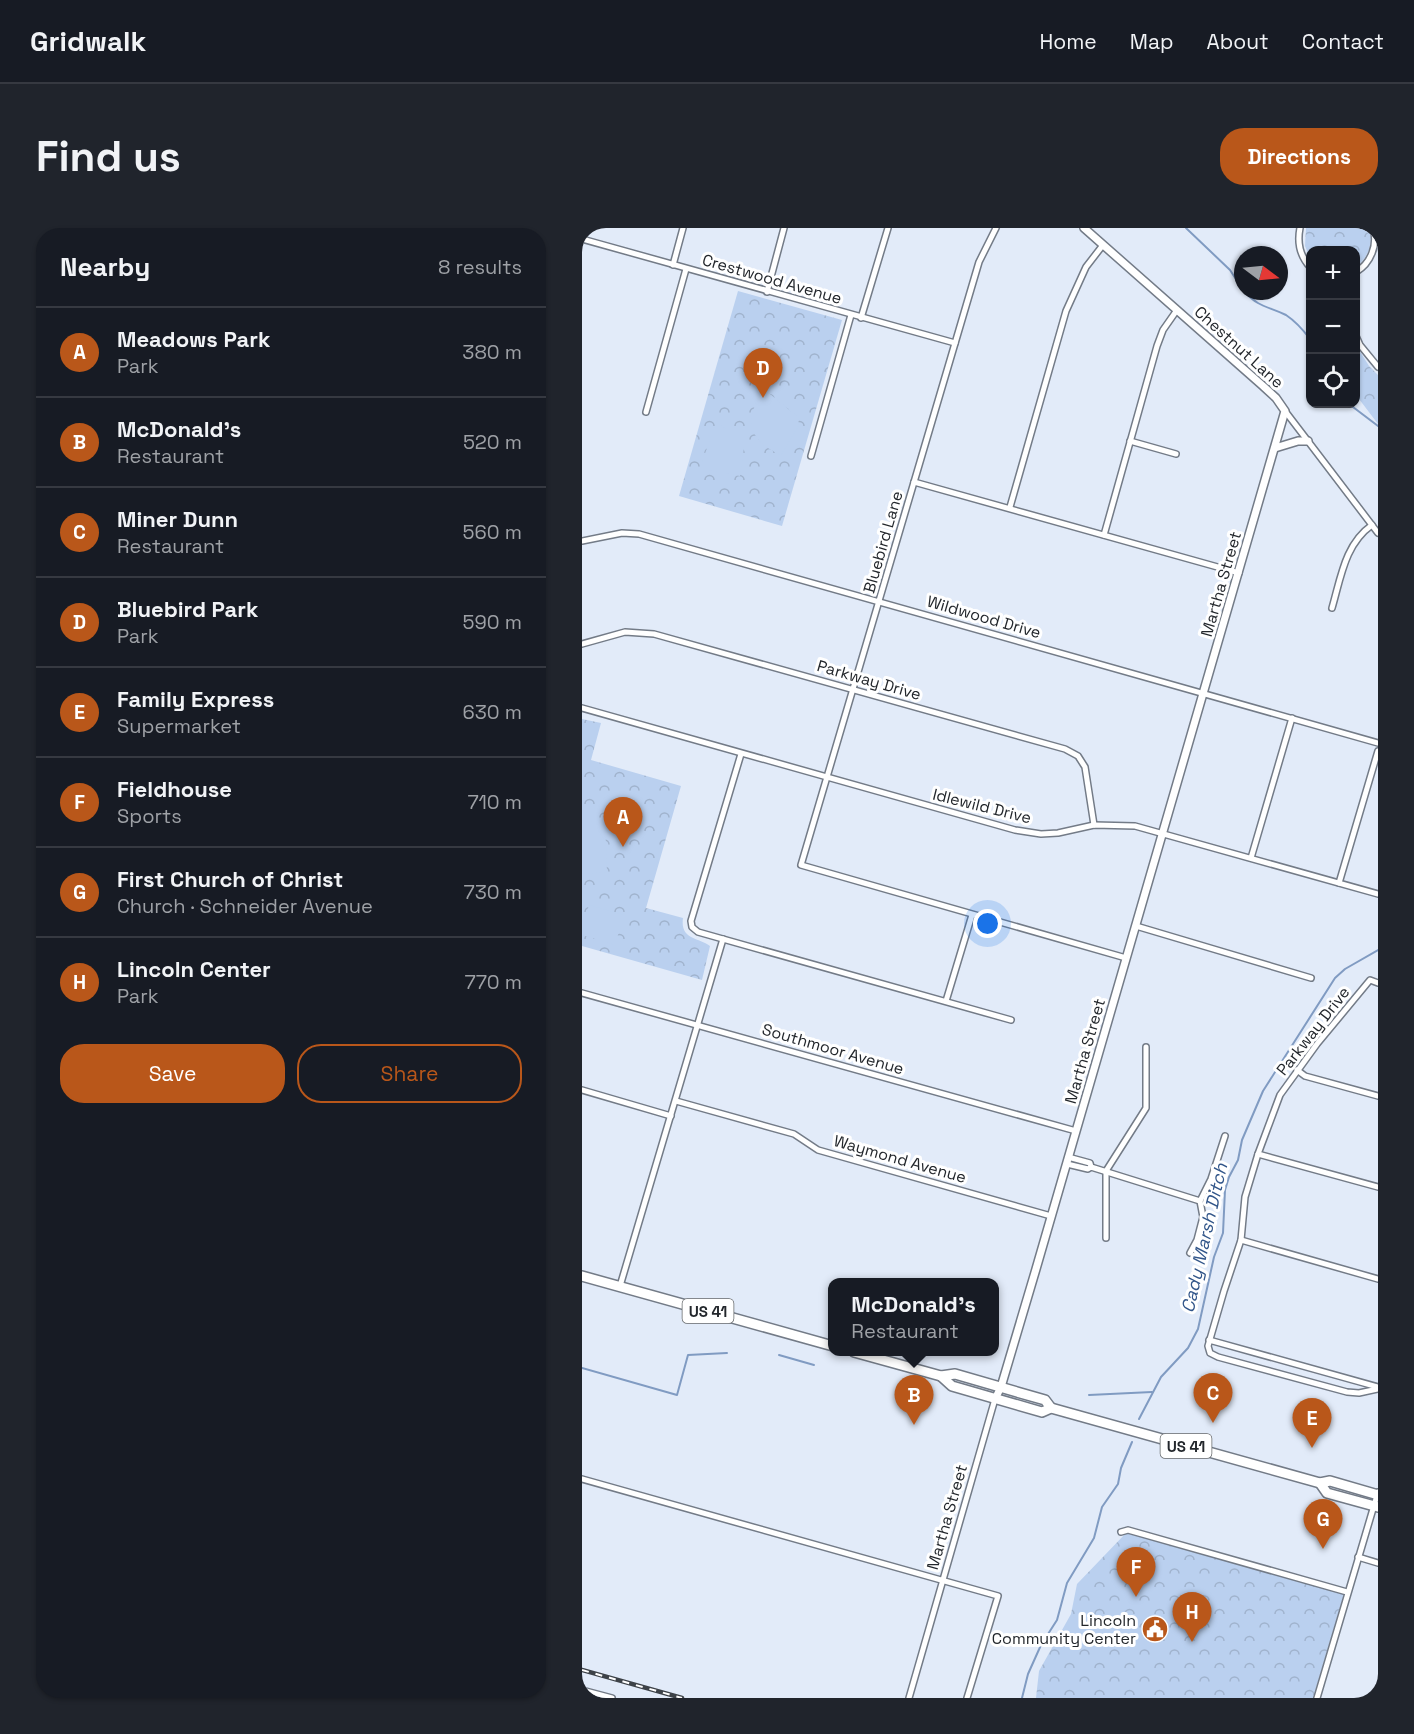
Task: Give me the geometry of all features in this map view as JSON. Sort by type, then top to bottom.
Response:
[{"type":"highway","name":"US 41","points":[[582,1276],[828,1345]]},
{"type":"highway","name":"US 41","points":[[868,1356],[941,1376],[956,1374],[1045,1401],[1051,1408],[1320,1483],[1330,1481],[1378,1493]]},
{"type":"highway","name":"US 41","points":[[941,1376],[952,1386],[995,1399],[1042,1412],[1051,1408]]},
{"type":"highway","name":"US 41","points":[[1320,1483],[1327,1493],[1376,1507]]},
{"type":"street","points":[[582,239],[585,228]]},
{"type":"street","points":[[673,265],[683,228]]},
{"type":"street","points":[[767,291],[784,228]]},
{"type":"street","points":[[861,318],[888,228]]},
{"type":"street","name":"Bluebird Lane","points":[[972,915],[801,865],[979,262],[996,228]]},
{"type":"street","name":"Chestnut Lane","points":[[1084,228],[1276,398],[1378,533]]},
{"type":"street","points":[[1300,228],[1299,246],[1306,261]]},
{"type":"street","points":[[1360,268],[1373,252],[1375,242],[1373,228]]},
{"type":"street","name":"Crestwood Avenue","points":[[582,239],[955,343]]},
{"type":"street","points":[[1010,507],[1066,311],[1086,267],[1103,245]]},
{"type":"street","points":[[646,412],[686,269]]},
{"type":"street","points":[[1104,535],[1156,346],[1162,330],[1177,310]]},
{"type":"street","points":[[811,456],[851,315]]},
{"type":"street","points":[[1360,341],[1377,363]]},
{"type":"street","name":"Martha Street","points":[[909,1698],[995,1399],[1001,1387],[1052,1216],[1285,411]]},
{"type":"street","points":[[1130,441],[1176,454]]},
{"type":"street","points":[[1275,448],[1298,441],[1308,441]]},
{"type":"street","points":[[914,482],[1010,507],[1239,573]]},
{"type":"street","points":[[1332,608],[1351,546],[1360,533],[1372,525]]},
{"type":"street","name":"Wildwood Drive","points":[[582,541],[605,535],[639,534],[1378,743]]},
{"type":"street","name":"Parkway Drive","points":[[582,644],[625,632],[654,634],[1065,749],[1078,756],[1085,767],[1094,825]]},
{"type":"street","name":"Idlewild Drive","points":[[582,708],[1015,830],[1058,834],[1094,825],[1135,826],[1378,894]]},
{"type":"street","points":[[1251,858],[1292,718]]},
{"type":"street","points":[[1339,883],[1378,751]]},
{"type":"street","points":[[741,754],[691,921],[692,927],[698,932],[1011,1020]]},
{"type":"street","points":[[946,1001],[972,915],[1126,958]]},
{"type":"street","points":[[1136,926],[1311,978]]},
{"type":"street","points":[[620,1286],[723,939]]},
{"type":"street","name":"Parkway Drive","points":[[1209,1340],[1241,1240],[1245,1197],[1280,1095],[1297,1070],[1370,981],[1378,983]]},
{"type":"street","name":"Southmoor Avenue","points":[[582,993],[1076,1131]]},
{"type":"street","points":[[1106,1238],[1106,1171],[1146,1108],[1146,1047]]},
{"type":"street","points":[[1297,1070],[1305,1076],[1378,1096]]},
{"type":"street","points":[[582,1090],[671,1116]]},
{"type":"street","name":"Waymond Avenue","points":[[676,1101],[794,1134],[818,1150],[1052,1216]]},
{"type":"street","points":[[1190,1252],[1197,1240],[1203,1216],[1200,1201],[1211,1179],[1225,1136]]},
{"type":"street","points":[[1258,1154],[1378,1187]]},
{"type":"street","points":[[1068,1160],[1090,1163],[1091,1167],[1200,1201]]},
{"type":"street","points":[[1241,1240],[1378,1280]]},
{"type":"street","points":[[1209,1340],[1378,1388],[1359,1393],[1347,1392],[1218,1357],[1210,1353],[1209,1340]]},
{"type":"street","points":[[582,1479],[998,1596],[968,1698]]},
{"type":"street","points":[[1317,1698],[1347,1592],[1376,1507],[1378,1493]]},
{"type":"street","points":[[1121,1532],[1128,1530],[1347,1592]]},
{"type":"street","points":[[1358,1557],[1378,1563]]},
{"type":"street","points":[[582,1690],[612,1698]]},
{"type":"green space","points":[[1306,228],[1369,228],[1371,239],[1369,250],[1360,263],[1360,246],[1306,246],[1306,248],[1305,246]]},
{"type":"green space","points":[[738,291],[842,320],[782,526],[679,496]]},
{"type":"green space","points":[[1360,351],[1378,375],[1378,424],[1360,400]]},
{"type":"green space","points":[[765,390],[798,417],[799,425],[781,455],[761,443],[752,428],[753,410]]},
{"type":"green space","points":[[716,423],[729,430],[744,447],[740,476],[706,470],[702,462]]},
{"type":"green space","points":[[582,719],[601,723],[591,760],[681,786],[646,908],[683,918],[684,930],[687,934],[710,946],[702,980],[582,946]]},
{"type":"green space","points":[[605,821],[607,872],[582,874],[582,822]]},
{"type":"green space","points":[[589,905],[624,915],[615,945],[582,935],[582,920],[584,920]]},
{"type":"green space","points":[[1126,1533],[1344,1594],[1313,1698],[1036,1698],[1039,1671],[1071,1614],[1077,1584]]},
{"type":"waterway","points":[[1186,228],[1234,276]]},
{"type":"waterway","points":[[1253,300],[1286,315],[1306,334]]},
{"type":"waterway","points":[[1354,408],[1378,426]]},
{"type":"waterway","name":"Cady Marsh Ditch","points":[[1139,1419],[1161,1377],[1188,1348],[1198,1329],[1214,1257],[1223,1233],[1225,1190],[1238,1160],[1242,1140],[1263,1091],[1335,978],[1345,969],[1378,950]]},
{"type":"waterway","points":[[582,1368],[677,1395],[688,1355],[727,1353]]},
{"type":"waterway","points":[[779,1355],[814,1365]]},
{"type":"waterway","points":[[1089,1395],[1152,1392]]},
{"type":"waterway","name":"Cady Marsh Ditch","points":[[1022,1698],[1028,1674],[1041,1645],[1057,1620],[1067,1583],[1094,1538],[1102,1507],[1118,1484],[1121,1468],[1132,1442]]},
{"type":"railway","points":[[582,1670],[682,1698]]},
{"type":"place","name":"Bluebird Park","points":[[763,398]]},
{"type":"place","name":"Meadows Park","points":[[623,847]]},
{"type":"place","name":"Miner Dunn","points":[[1213,1423]]},
{"type":"place","name":"McDonald's","points":[[914,1425]]},
{"type":"place","name":"Family Express","points":[[1312,1448]]},
{"type":"place","name":"First Church of Christ","points":[[1323,1549]]},
{"type":"place","name":"Fieldhouse","points":[[1136,1597]]},
{"type":"place","name":"Lincoln Community Center","points":[[1155,1629]]},
{"type":"place","name":"Lincoln Center","points":[[1192,1642]]}]
